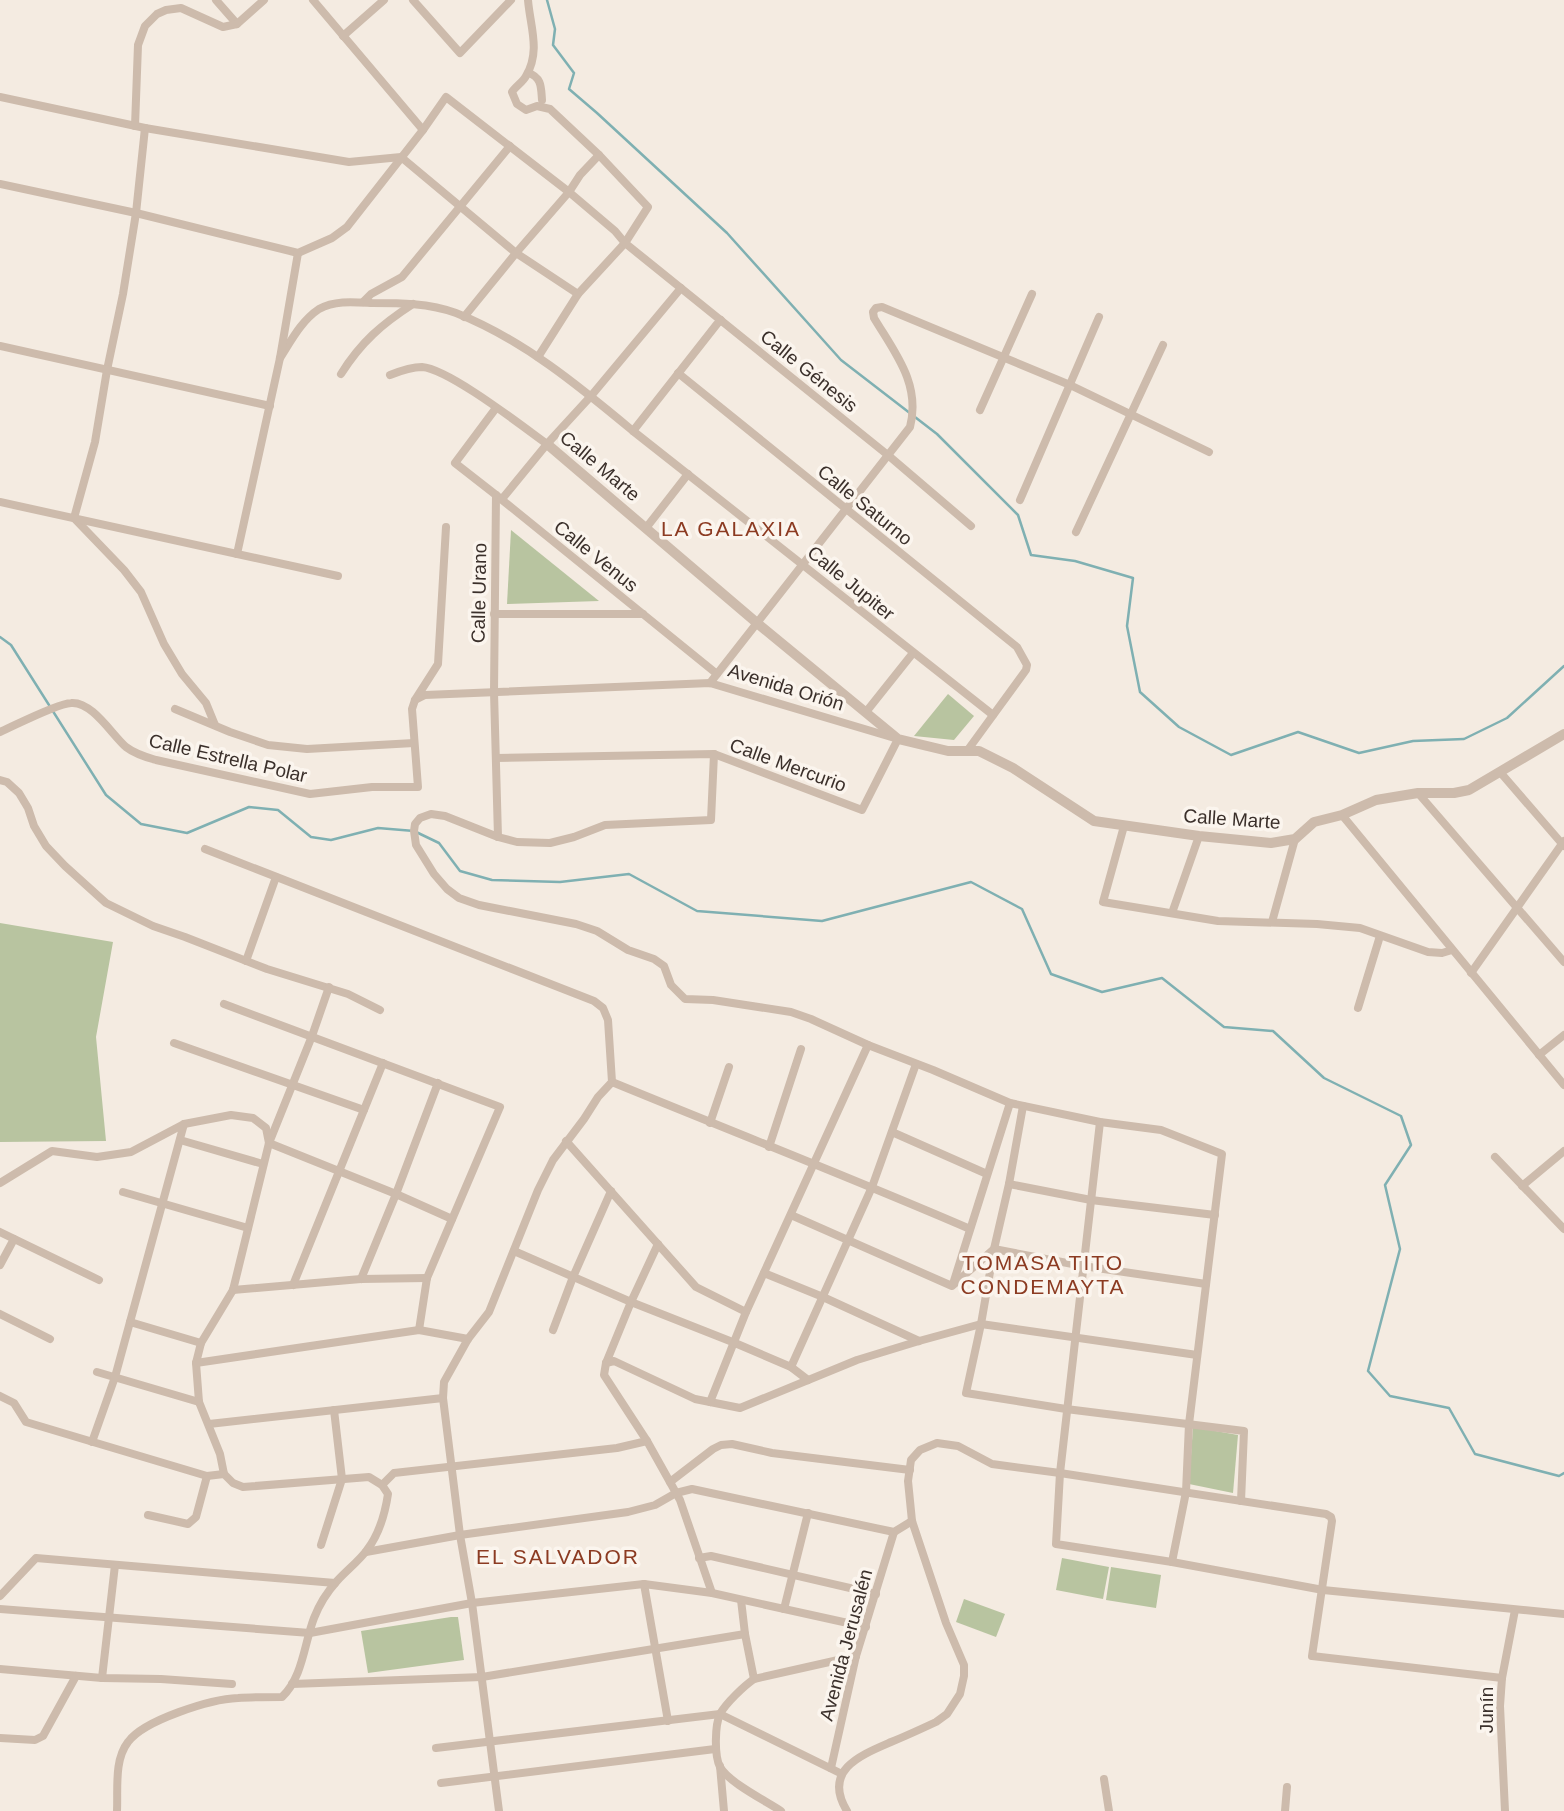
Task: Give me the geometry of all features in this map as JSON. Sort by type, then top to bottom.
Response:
[{"type":"street","points":[[216,0],[237,24]]},
{"type":"street","points":[[135,126],[138,45],[145,26],[157,14],[181,8],[223,27],[237,24],[264,0]]},
{"type":"street","points":[[0,184],[136,213],[298,253],[332,238],[347,227],[423,130],[313,0]]},
{"type":"street","points":[[343,36],[384,0]]},
{"type":"street","points":[[413,0],[460,53],[511,0]]},
{"type":"street","points":[[528,0],[536,48],[525,78],[512,92],[517,104],[526,110],[537,106],[550,109],[599,155],[648,207],[625,243],[578,294],[538,357]]},
{"type":"street","points":[[528,72],[535,75],[540,82],[542,100]]},
{"type":"street","points":[[0,97],[145,128],[349,162],[401,157],[516,253],[578,294]]},
{"type":"street","name":"Calle Génesis","points":[[423,130],[446,97],[569,192],[615,231],[625,243],[889,456],[971,526]]},
{"type":"street","points":[[74,518],[95,442],[122,294],[136,213],[145,128]]},
{"type":"street","points":[[363,302],[371,293],[402,277],[510,146]]},
{"type":"street","points":[[464,317],[599,155]]},
{"type":"street","points":[[237,554],[280,358],[298,253]]},
{"type":"street","points":[[499,497],[591,396],[681,288]]},
{"type":"street","points":[[980,410],[1032,294]]},
{"type":"street","name":"Calle Jupiter","points":[[280,358],[303,322],[321,308],[340,302],[414,304],[454,313],[501,335],[538,357],[591,396],[993,715]]},
{"type":"street","points":[[341,374],[368,337],[390,318],[414,304]]},
{"type":"street","points":[[710,683],[910,427],[914,413],[908,376],[874,318],[873,312],[876,308],[882,307],[1070,384],[1209,452]]},
{"type":"street","points":[[1020,500],[1098,317]]},
{"type":"street","points":[[633,431],[721,320]]},
{"type":"street","points":[[0,345],[270,406]]},
{"type":"street","points":[[1076,532],[1163,345]]},
{"type":"street","name":"Calle Marte","points":[[390,375],[422,367],[440,372],[547,444],[898,739]]},
{"type":"street","name":"Calle Saturno","points":[[678,373],[1017,647],[1025,659],[1026,670],[993,715]]},
{"type":"street","name":"Calle Venus","points":[[496,408],[455,463],[717,674]]},
{"type":"street","points":[[646,528],[688,474]]},
{"type":"street","name":"Calle Urano","points":[[498,837],[494,614],[499,497]]},
{"type":"street","points":[[0,502],[338,576]]},
{"type":"street","points":[[74,518],[124,570],[141,592],[164,644],[206,703],[215,725]]},
{"type":"street","points":[[175,709],[268,745],[293,749],[414,743],[412,709],[415,699],[438,664],[446,527]]},
{"type":"street","points":[[494,614],[643,614]]},
{"type":"street","points":[[866,712],[913,653]]},
{"type":"street","name":"Avenida Orión","points":[[415,699],[425,695],[710,683],[898,739],[948,751],[979,751],[1013,768],[1094,821],[1124,826]]},
{"type":"street","name":"Calle Estrella Polar","points":[[0,732],[73,702],[89,709],[126,746],[141,756],[310,794],[372,787],[418,787],[414,743]]},
{"type":"street","points":[[967,751],[993,715]]},
{"type":"street","name":"Calle Marte","points":[[1124,826],[1271,843],[1295,839],[1314,822],[1342,815],[1376,800],[1418,793],[1454,793],[1469,790],[1564,734]]},
{"type":"street","name":"Calle Mercurio","points":[[496,758],[714,754],[862,810],[898,739]]},
{"type":"street","points":[[714,754],[711,820],[605,825],[550,844],[517,842],[455,819],[431,814],[419,818],[415,824],[416,845],[434,874],[459,898],[479,905],[576,924],[597,931],[628,950],[654,959],[664,966],[671,985],[685,999],[713,1000],[792,1012],[1010,1103],[1100,1122],[1161,1130],[1222,1154],[1189,1424],[1186,1492],[1172,1562]]},
{"type":"street","points":[[1471,973],[1563,843],[1500,772]]},
{"type":"street","points":[[0,780],[7,782],[19,793],[46,846],[106,903],[153,926],[267,969],[348,994],[380,1010]]},
{"type":"street","points":[[1418,793],[1564,962]]},
{"type":"street","points":[[1342,815],[1564,1085]]},
{"type":"street","points":[[1124,826],[1103,902],[1218,921],[1317,924],[1360,929],[1427,952],[1442,953],[1451,950]]},
{"type":"street","points":[[1172,913],[1199,836]]},
{"type":"street","points":[[1272,922],[1295,839]]},
{"type":"street","points":[[205,849],[594,1001],[603,1008],[608,1020],[611,1082],[553,1160],[537,1190],[489,1312],[468,1339],[444,1382],[443,1398],[460,1535],[472,1603],[499,1811]]},
{"type":"street","points":[[246,961],[276,877]]},
{"type":"street","points":[[1358,1008],[1380,936]]},
{"type":"street","points":[[117,1811],[119,1759],[128,1742],[140,1730],[181,1710],[235,1698],[282,1697],[289,1691],[298,1672],[314,1618],[335,1583],[366,1552],[385,1515],[388,1494],[382,1485],[369,1478],[243,1487],[233,1483],[224,1474],[220,1454],[199,1402],[197,1363],[201,1343],[233,1290],[269,1143],[329,987]]},
{"type":"street","points":[[224,1004],[500,1107],[427,1278],[419,1330]]},
{"type":"street","points":[[1539,1055],[1564,1035]]},
{"type":"street","points":[[174,1043],[364,1110]]},
{"type":"street","points":[[710,1402],[746,1311],[868,1045]]},
{"type":"street","points":[[769,1147],[801,1049]]},
{"type":"street","points":[[293,1285],[383,1063]]},
{"type":"street","points":[[791,1367],[872,1187],[916,1064]]},
{"type":"street","points":[[710,1123],[729,1067]]},
{"type":"street","points":[[611,1082],[970,1229]]},
{"type":"street","points":[[361,1279],[438,1083]]},
{"type":"street","points":[[952,1286],[1010,1103]]},
{"type":"street","points":[[1023,1106],[967,1393],[1066,1409],[1244,1430],[1241,1501]]},
{"type":"street","points":[[0,1182],[52,1152],[97,1157],[131,1152],[184,1124],[232,1115],[254,1118],[266,1128],[269,1143]]},
{"type":"street","points":[[1100,1122],[1066,1409],[1056,1544],[1323,1590],[1564,1614]]},
{"type":"street","points":[[92,1442],[115,1377],[184,1124]]},
{"type":"street","points":[[892,1132],[988,1174]]},
{"type":"street","points":[[180,1140],[263,1164]]},
{"type":"street","points":[[566,1141],[696,1287],[746,1311]]},
{"type":"street","points":[[269,1143],[452,1219]]},
{"type":"street","points":[[1522,1186],[1564,1151]]},
{"type":"street","points":[[1495,1157],[1564,1229]]},
{"type":"street","points":[[1009,1184],[1091,1200],[1215,1215]]},
{"type":"street","points":[[553,1330],[611,1191]]},
{"type":"street","points":[[123,1192],[248,1228]]},
{"type":"street","points":[[791,1215],[952,1286]]},
{"type":"street","points":[[0,1232],[99,1280]]},
{"type":"street","points":[[0,1265],[14,1239]]},
{"type":"street","points":[[658,1244],[631,1302],[606,1363],[604,1375],[647,1441],[680,1500],[712,1594]]},
{"type":"street","points":[[994,1249],[1083,1266],[1206,1284]]},
{"type":"street","points":[[952,1286],[994,1249]]},
{"type":"street","points":[[514,1251],[791,1367],[808,1380]]},
{"type":"street","points":[[764,1273],[919,1341]]},
{"type":"street","points":[[233,1290],[361,1279],[427,1278]]},
{"type":"street","points":[[0,1314],[50,1339]]},
{"type":"street","points":[[130,1322],[201,1343]]},
{"type":"street","points":[[606,1363],[614,1361],[695,1399],[740,1408],[857,1360],[981,1324],[1198,1355]]},
{"type":"street","points":[[197,1363],[419,1330],[468,1339]]},
{"type":"street","points":[[97,1371],[199,1402]]},
{"type":"street","points":[[0,1396],[14,1404],[26,1422],[207,1476],[224,1474]]},
{"type":"street","points":[[209,1424],[443,1398]]},
{"type":"street","points":[[321,1545],[342,1479],[334,1410]]},
{"type":"street","points":[[382,1485],[394,1473],[617,1448],[647,1441]]},
{"type":"street","points":[[847,1811],[840,1798],[839,1786],[849,1763],[936,1722],[956,1703],[963,1685],[964,1665],[946,1623],[912,1521],[908,1481],[911,1460],[919,1450],[937,1443],[958,1446],[992,1464],[1326,1514],[1332,1521],[1312,1656],[1502,1678]]},
{"type":"street","points":[[670,1482],[713,1449],[732,1444],[772,1453],[910,1470]]},
{"type":"street","points":[[148,1515],[188,1524],[196,1517],[207,1476]]},
{"type":"street","points":[[366,1552],[460,1535],[628,1512],[655,1505],[676,1493],[692,1489],[894,1532],[912,1521]]},
{"type":"street","points":[[784,1609],[808,1513]]},
{"type":"street","name":"Avenida Jerusalén","points":[[831,1768],[856,1656],[894,1532]]},
{"type":"street","points":[[699,1558],[711,1556],[876,1594]]},
{"type":"street","points":[[0,1595],[36,1558],[335,1583]]},
{"type":"street","points":[[102,1678],[116,1565]]},
{"type":"street","points":[[644,1584],[668,1721]]},
{"type":"street","points":[[0,1609],[310,1633],[472,1603],[644,1584],[712,1594],[866,1627]]},
{"type":"street","points":[[741,1600],[754,1679]]},
{"type":"street","name":"Junín","points":[[1505,1811],[1500,1706],[1502,1678],[1515,1610]]},
{"type":"street","points":[[292,1684],[482,1676],[745,1634]]},
{"type":"street","points":[[724,1811],[720,1766],[715,1749],[720,1714],[744,1686],[754,1679],[856,1656]]},
{"type":"street","points":[[0,1669],[102,1678],[232,1684]]},
{"type":"street","points":[[0,1738],[35,1740],[43,1736],[76,1676]]},
{"type":"street","points":[[436,1748],[720,1714],[842,1774]]},
{"type":"street","points":[[441,1783],[715,1749]]},
{"type":"street","points":[[720,1766],[729,1777],[781,1811]]},
{"type":"street","points":[[1104,1779],[1109,1811]]},
{"type":"street","points":[[1286,1811],[1287,1787]]},
{"type":"green space","points":[[511,530],[599,601],[507,604]]},
{"type":"green space","points":[[948,694],[974,716],[954,740],[914,736]]},
{"type":"green space","points":[[0,923],[113,942],[96,1037],[106,1141],[0,1142]]},
{"type":"green space","points":[[1193,1427],[1238,1435],[1233,1493],[1189,1484]]},
{"type":"green space","points":[[1062,1558],[1109,1567],[1103,1599],[1056,1590]]},
{"type":"green space","points":[[1111,1567],[1161,1575],[1156,1608],[1106,1600]]},
{"type":"green space","points":[[964,1599],[1005,1614],[996,1637],[956,1622]]},
{"type":"green space","points":[[458,1617],[464,1660],[368,1673],[361,1631]]},
{"type":"waterway","points":[[547,0],[555,29],[553,45],[574,73],[569,89],[727,233],[841,360],[937,434],[1018,515],[1031,555],[1075,561],[1133,578],[1127,626],[1140,692],[1179,727],[1231,755],[1298,732],[1359,753],[1413,741],[1464,739],[1507,718],[1564,666]]},
{"type":"waterway","points":[[0,637],[11,645],[106,795],[141,824],[187,833],[249,807],[278,810],[311,837],[331,840],[378,828],[414,831],[439,843],[460,871],[492,880],[560,882],[629,874],[697,911],[822,921],[971,882],[1022,909],[1051,974],[1102,992],[1162,978],[1224,1027],[1273,1031],[1324,1078],[1401,1116],[1411,1145],[1385,1185],[1400,1249],[1368,1371],[1390,1396],[1449,1408],[1475,1454],[1559,1476],[1564,1473]]},
{"type":"district","name":"LA GALAXIA","points":[[731,528]]},
{"type":"district","name":"TOMASA TITO CONDEMAYTA","points":[[1043,1274]]},
{"type":"district","name":"EL SALVADOR","points":[[558,1556]]}]
